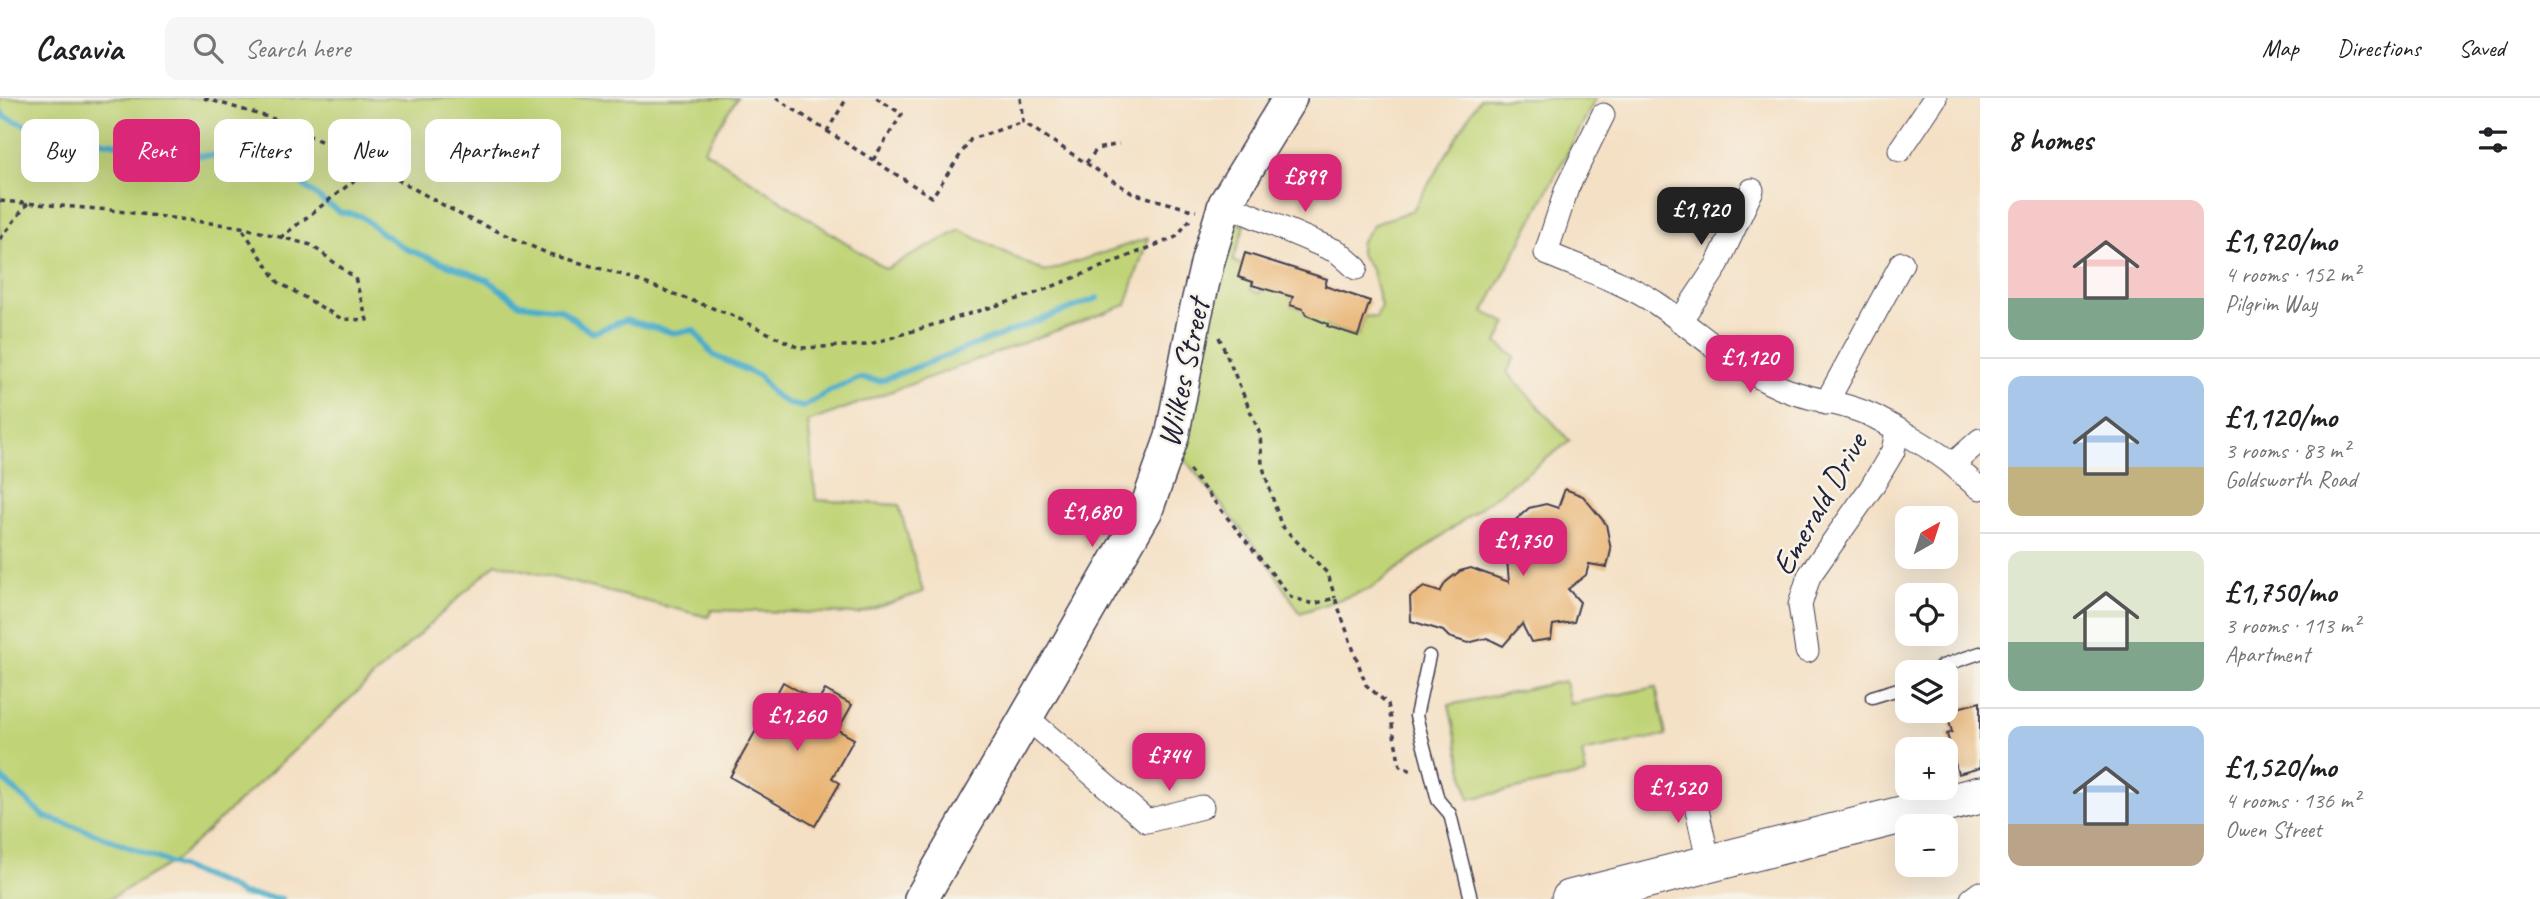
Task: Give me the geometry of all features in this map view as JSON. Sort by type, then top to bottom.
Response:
[{"type":"main road","points":[[1570,899],[1980,795]]},
{"type":"street","name":"Wilkes Street","points":[[920,899],[1146,510],[1167,449],[1208,260],[1211,208],[1290,98]]},
{"type":"street","points":[[1900,150],[1935,98]]},
{"type":"street","points":[[1603,115],[1567,188],[1546,253],[1628,287],[1778,387],[1826,403],[1853,408],[1876,418],[1953,464],[1965,478],[1980,488]]},
{"type":"street","points":[[1679,321],[1716,267],[1752,190]]},
{"type":"street","points":[[1211,208],[1338,252],[1356,268]]},
{"type":"street","points":[[1826,403],[1902,263]]},
{"type":"street","name":"Emerald Drive","points":[[1807,651],[1800,605],[1809,576],[1871,488],[1893,451],[1897,431]]},
{"type":"street","points":[[1953,464],[1980,440]]},
{"type":"street","points":[[1026,717],[1147,821],[1202,807]]},
{"type":"street","points":[[1690,778],[1709,864]]},
{"type":"street","points":[[1972,899],[1980,893]]},
{"type":"lane","points":[[1958,661],[1980,653]]},
{"type":"lane","points":[[1429,656],[1416,716],[1438,800],[1450,814],[1471,899]]},
{"type":"lane","points":[[1872,697],[1895,690]]},
{"type":"path","points":[[204,98],[274,119],[328,145]]},
{"type":"path","points":[[776,98],[932,197],[971,139],[1023,122]]},
{"type":"path","points":[[827,131],[847,98]]},
{"type":"path","points":[[1020,98],[1023,122],[1132,193],[1211,208]]},
{"type":"path","points":[[873,160],[902,114],[879,99]]},
{"type":"path","points":[[1086,163],[1097,149],[1119,144]]},
{"type":"path","points":[[280,237],[352,182]]},
{"type":"path","points":[[402,182],[465,217],[549,254],[624,275],[732,315],[799,348],[867,345],[1031,296],[1176,237],[1211,208]]},
{"type":"path","points":[[0,201],[110,209],[240,227],[311,246],[355,278],[367,320],[342,319],[278,282],[240,227]]},
{"type":"path","points":[[0,239],[28,203]]},
{"type":"path","points":[[1195,316],[1211,318],[1252,413],[1260,434],[1262,464],[1281,525],[1328,575],[1366,685],[1388,704],[1400,766],[1418,773]]},
{"type":"path","points":[[1167,449],[1182,462],[1291,597],[1313,604],[1335,598]]},
{"type":"green space","points":[[0,98],[737,98],[704,150],[886,269],[960,230],[1045,272],[1148,238],[1126,305],[808,422],[816,500],[899,505],[923,592],[858,614],[712,610],[708,617],[496,563],[176,860],[109,899],[0,899]]},
{"type":"green space","points":[[1480,98],[1596,98],[1484,312],[1507,323],[1497,343],[1515,357],[1507,372],[1570,441],[1370,589],[1300,613],[1267,561],[1181,455],[1208,315],[1235,226],[1239,223],[1245,225],[1233,261],[1242,265],[1253,282],[1251,290],[1261,293],[1264,285],[1293,297],[1291,305],[1302,309],[1307,301],[1304,311],[1311,317],[1332,311],[1327,326],[1358,336],[1365,316],[1376,318],[1381,306],[1372,271],[1360,253],[1360,243],[1374,224],[1413,210]]},
{"type":"green space","points":[[1565,681],[1570,704],[1656,687],[1666,735],[1582,752],[1586,774],[1469,799],[1449,705]]},
{"type":"building","points":[[1245,253],[1327,279],[1325,286],[1370,301],[1358,336],[1327,326],[1328,324],[1306,315],[1303,309],[1290,305],[1293,297],[1252,285],[1253,282],[1238,277]]},
{"type":"building","points":[[1565,489],[1583,496],[1606,524],[1611,550],[1607,567],[1589,564],[1586,575],[1568,589],[1580,602],[1574,622],[1553,625],[1551,639],[1531,642],[1522,624],[1503,646],[1487,638],[1468,643],[1449,637],[1443,631],[1411,621],[1410,597],[1424,587],[1440,592],[1446,582],[1460,571],[1471,568],[1509,582],[1505,538],[1510,525],[1529,508],[1546,504],[1558,508]]},
{"type":"building","points":[[783,682],[818,702],[825,690],[852,705],[838,730],[854,739],[832,778],[840,783],[815,826],[730,777]]},
{"type":"building","points":[[1980,702],[1980,768],[1958,774],[1958,737],[1948,737],[1947,734],[1952,732],[1949,723],[1958,723],[1958,708]]},
{"type":"waterway","points":[[0,111],[5,117],[44,132],[186,155],[240,156],[258,170],[272,166],[290,174],[340,212],[361,216],[406,249],[488,280],[520,304],[560,309],[592,333],[625,320],[675,333],[694,330],[713,355],[759,376],[772,393],[788,404],[803,407],[833,389],[860,378],[880,381],[1098,298]]},
{"type":"waterway","points":[[0,777],[45,817],[226,885],[241,894],[282,899]]}]
